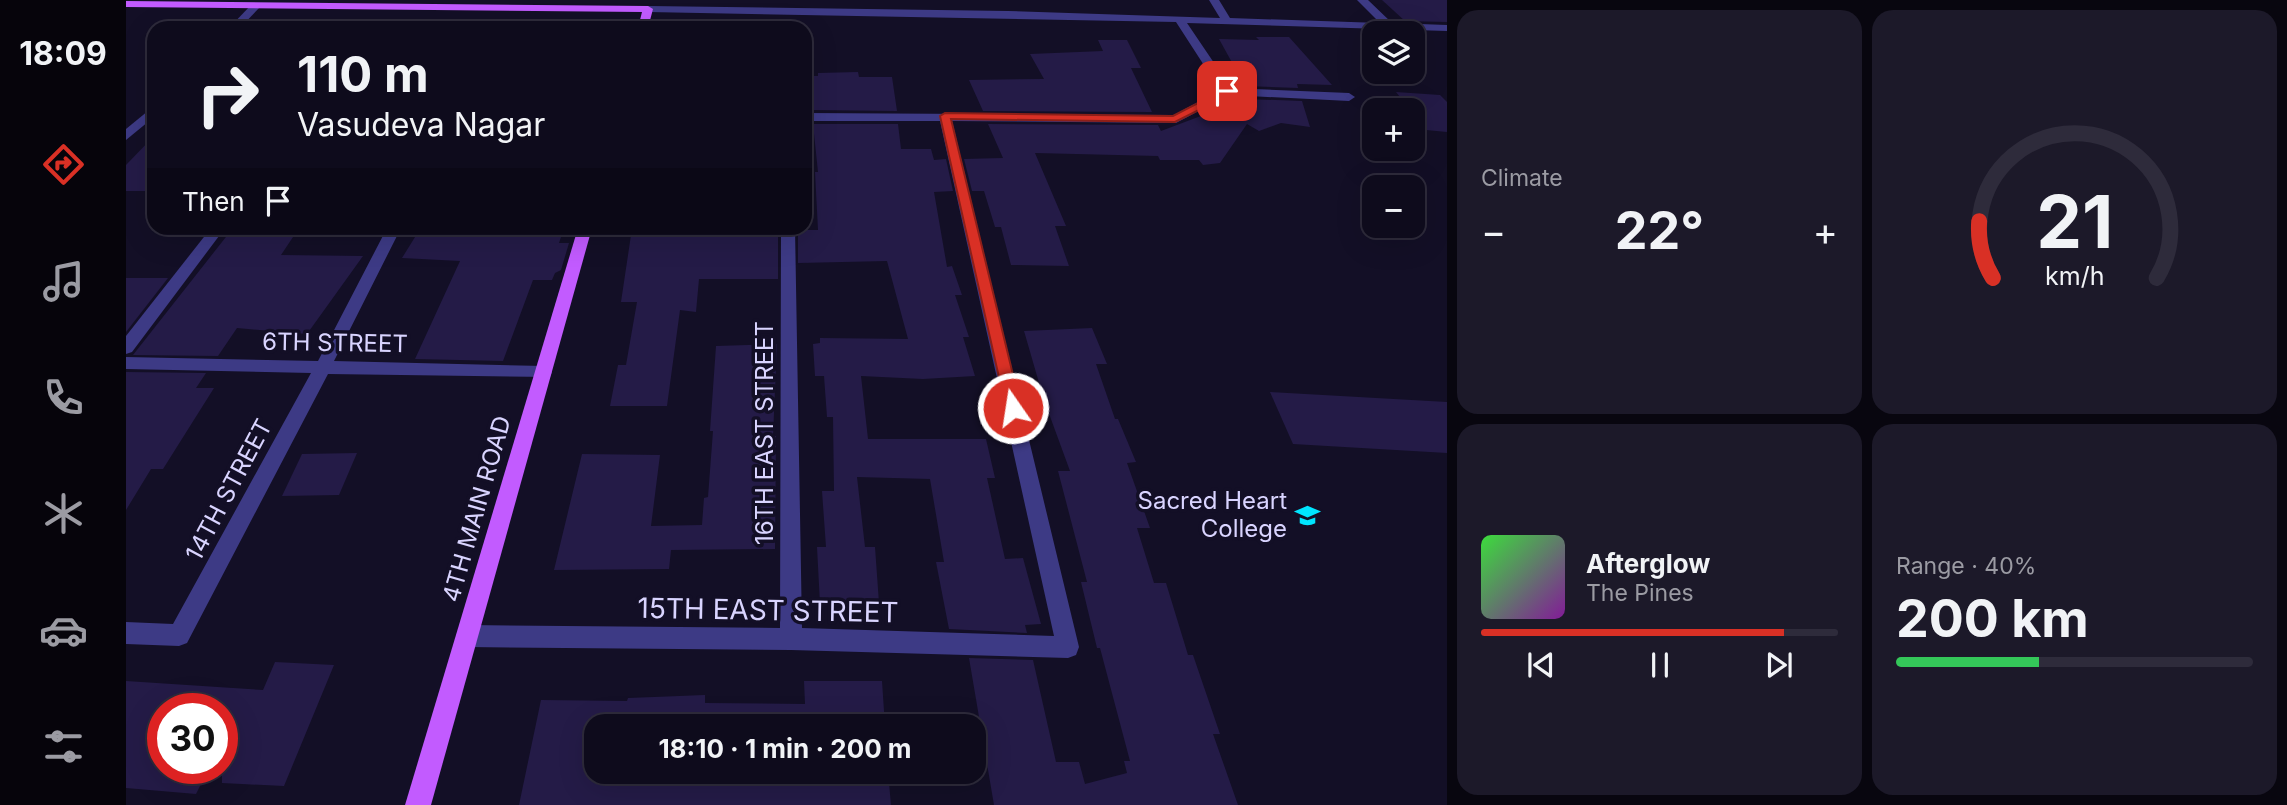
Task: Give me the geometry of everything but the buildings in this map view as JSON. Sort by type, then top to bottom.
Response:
[{"type":"main road","points":[[126,4],[494,4],[648,9],[645,21]]},
{"type":"main road","name":"4TH MAIN ROAD","points":[[418,805],[584,235]]},
{"type":"street","points":[[1003,0],[1008,14]]},
{"type":"street","points":[[1214,0],[1227,20]]},
{"type":"street","points":[[1362,0],[1384,21]]},
{"type":"street","points":[[239,21],[251,4]]},
{"type":"street","points":[[648,9],[675,5],[1362,25]]},
{"type":"street","points":[[1181,20],[1227,91]]},
{"type":"street","points":[[1425,27],[1447,28]]},
{"type":"street","points":[[812,117],[1175,119],[1227,91],[1349,97]]},
{"type":"street","points":[[126,136],[147,116]]},
{"type":"street","name":"15TH EAST STREET","points":[[467,636],[790,639],[1068,647],[945,116]]},
{"type":"street","points":[[126,348],[213,235]]},
{"type":"street","name":"14TH STREET","points":[[126,633],[179,635],[390,235]]},
{"type":"street","name":"16TH EAST STREET","points":[[788,235],[790,639]]},
{"type":"street","name":"6TH STREET","points":[[126,363],[544,372]]},
{"type":"place","name":"Sacred Heart College","points":[[1307,515]]},
{"type":"route","points":[[1013,408],[945,116],[1175,119],[1227,91]]}]
